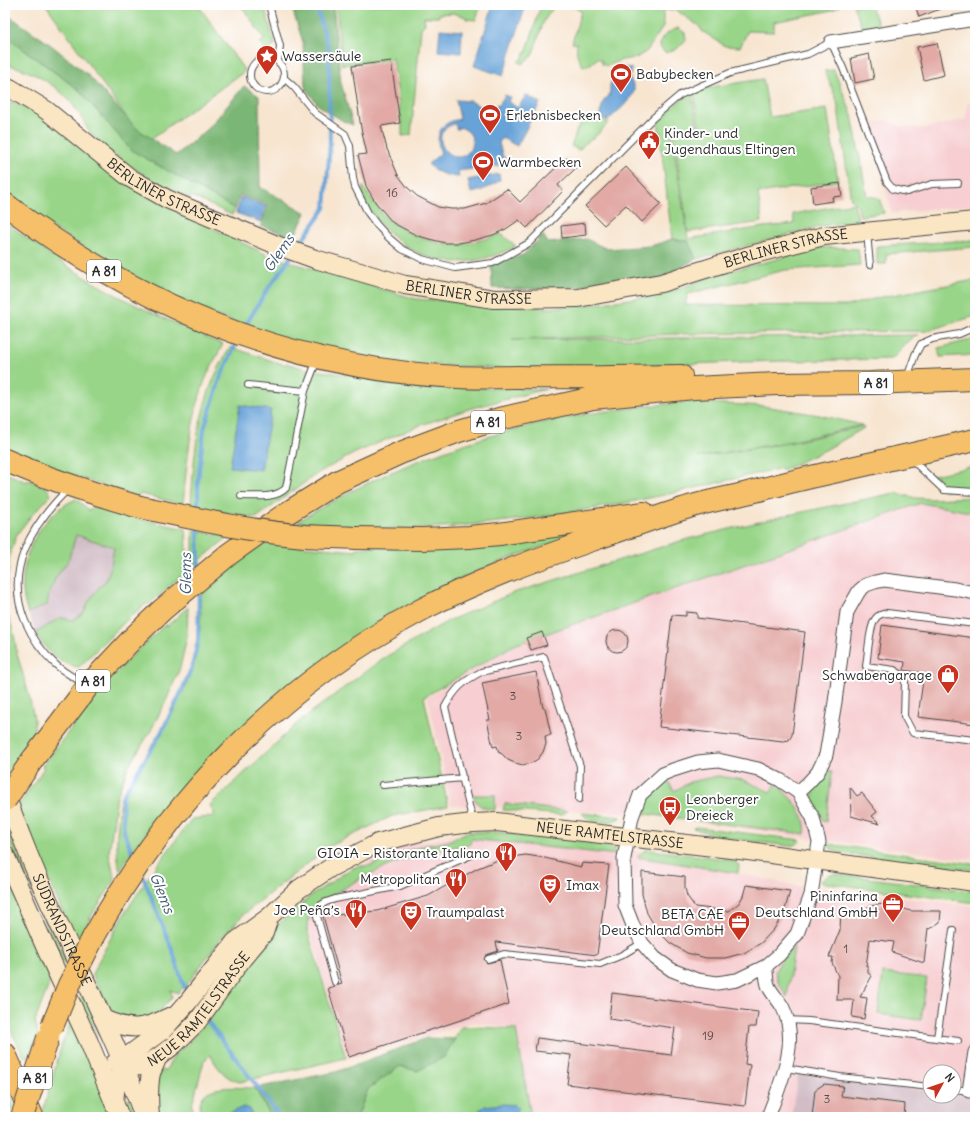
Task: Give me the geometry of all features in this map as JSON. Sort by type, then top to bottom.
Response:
[{"type":"highway","name":"A 81","points":[[5,204],[32,225],[81,258],[145,294],[210,323],[289,350],[318,357]]},
{"type":"highway","points":[[318,357],[363,366],[458,377],[598,378],[700,375],[777,384]]},
{"type":"highway","name":"A 81","points":[[5,800],[33,759],[88,686],[134,637],[162,610],[229,554],[287,513],[337,482],[400,453],[459,431],[499,419],[593,398],[694,388],[777,384],[975,379]]},
{"type":"highway","name":"A 81","points":[[22,1117],[50,1033],[69,985],[98,928],[133,872],[179,810],[223,760],[272,713],[350,653],[420,611],[451,595],[508,570],[693,506],[818,475],[975,440]]},
{"type":"highway","name":"A 81","points":[[12,463],[71,485],[136,506],[206,521],[305,536],[422,539],[499,534],[693,506]]},
{"type":"highway","points":[[5,1054],[33,1117]]},
{"type":"main road","name":"BERLINER STRASSE","points":[[5,86],[46,110],[130,178],[167,199],[279,246],[315,259],[405,285],[494,299],[578,298],[661,284],[747,256],[824,236],[975,221]]},
{"type":"main road","points":[[5,95],[26,97]]},
{"type":"main road","name":"SÜDRANDSTRASSE","points":[[5,791],[31,862],[124,1065],[144,1117]]},
{"type":"main road","name":"NEUE RAMTELSTRASSE","points":[[269,917],[264,933],[243,958],[188,1032],[157,1058],[142,1066],[129,1067],[124,1065],[129,1055],[163,1030],[203,984],[235,942],[269,917],[307,883],[330,868],[378,843],[439,827],[497,822],[518,824],[816,860],[975,882]]},
{"type":"main road","name":"SÜDRANDSTRASSE","points":[[5,855],[47,951],[90,1042],[117,1110]]},
{"type":"main road","points":[[103,1019],[114,1024],[139,1029],[177,1014]]},
{"type":"main road","points":[[90,1042],[98,1055],[124,1065],[116,1082],[117,1110]]},
{"type":"main road","points":[[150,1117],[148,1100],[149,1088],[151,1073],[157,1058]]},
{"type":"street","points":[[831,42],[975,19]]},
{"type":"street","points":[[798,792],[808,784],[818,772],[826,755],[835,702],[847,612],[859,591],[866,585],[884,580],[975,593]]},
{"type":"street","points":[[718,760],[758,769],[780,780],[798,792],[813,818],[819,842],[810,895],[797,934],[779,955],[766,966],[737,980],[717,984],[697,980],[672,970],[655,958],[642,943],[625,905],[624,858],[632,817],[640,795],[663,774],[698,762],[718,760]]},
{"type":"street","points":[[766,966],[768,985],[783,1008],[790,1036],[786,1068],[768,1117]]},
{"type":"street","points":[[969,1091],[975,1052]]},
{"type":"lane","points":[[269,5],[280,46],[278,62]]},
{"type":"lane","points":[[284,78],[294,87],[315,113],[345,134],[350,146],[355,187],[368,213],[377,225],[402,249],[422,259],[455,268],[493,263],[529,243],[653,118],[680,95],[730,73],[808,54],[831,42],[843,68],[887,182],[893,189],[907,192],[932,184],[958,183]]},
{"type":"lane","points":[[267,58],[278,62],[283,68],[284,78],[279,88],[268,93],[256,89],[250,79],[250,73],[256,62],[267,58]]},
{"type":"lane","points":[[866,232],[870,265]]},
{"type":"lane","points":[[905,381],[914,355],[921,344],[932,339],[959,334],[975,327]]},
{"type":"lane","points":[[241,496],[276,495],[282,493],[286,488],[305,391],[318,357]]},
{"type":"lane","points":[[248,385],[305,391]]},
{"type":"lane","points":[[907,455],[944,490],[975,492]]},
{"type":"lane","points":[[71,485],[44,516],[28,540],[18,572],[17,594],[21,611],[35,641],[54,664],[88,686]]},
{"type":"lane","points":[[975,624],[887,613],[881,614],[875,618],[872,626],[866,666],[894,670],[902,675],[905,682],[904,716],[913,733],[975,740]]},
{"type":"lane","points":[[473,823],[445,707],[459,686],[481,672],[544,657],[580,766],[580,799]]},
{"type":"lane","points":[[383,785],[463,778]]},
{"type":"lane","points":[[335,982],[316,916],[317,909],[321,904],[335,898],[400,886],[470,855]]},
{"type":"lane","points":[[937,1038],[953,930]]},
{"type":"lane","points":[[488,959],[504,954],[600,964],[622,955],[642,943]]},
{"type":"lane","points":[[787,1020],[809,1021],[958,1041]]},
{"type":"lane","points":[[786,1068],[840,1077],[922,1086]]},
{"type":"lane","points":[[962,1090],[969,1091]]},
{"type":"shaded area","points":[[975,101],[975,205],[892,213],[868,124],[887,120],[902,127],[926,128],[966,119],[967,103]]},
{"type":"shaded area","points":[[921,503],[975,513],[975,860],[814,839],[645,814],[451,805],[428,697],[514,645]]},
{"type":"shaded area","points":[[76,535],[114,547],[111,566],[106,581],[101,585],[89,601],[84,612],[73,620],[60,618],[36,633],[28,613],[47,605],[49,594],[56,577],[68,561]]},
{"type":"shaded area","points":[[477,832],[614,846],[797,886],[975,906],[975,1097],[962,1095],[962,1064],[922,1064],[922,1090],[798,1074],[791,1117],[527,1117],[523,1105],[516,1029],[474,1022],[348,1059],[303,907],[343,876],[399,846]]},
{"type":"shaded area","points":[[798,1074],[922,1090],[922,1104],[962,1104],[962,1095],[975,1097],[975,1117],[791,1117]]},
{"type":"green space","points":[[46,5],[198,5],[245,71],[145,143]]},
{"type":"green space","points":[[241,5],[264,5],[275,45],[266,52],[260,43],[264,39]]},
{"type":"green space","points":[[291,5],[333,5],[341,83],[353,125],[343,121],[318,105],[305,87],[303,42]]},
{"type":"green space","points":[[336,5],[481,5],[476,20],[466,19],[466,17],[453,13],[439,14],[439,17],[424,17],[425,24],[421,28],[411,135],[402,136],[402,125],[393,59],[342,65]]},
{"type":"green space","points":[[541,5],[555,5],[544,21],[532,56],[522,64],[519,63],[519,60],[522,60],[524,53],[526,53]]},
{"type":"green space","points":[[569,5],[842,5],[833,10],[774,22],[774,32],[748,31],[740,47],[725,46],[702,31],[699,26],[676,10],[663,10],[663,27],[647,51],[636,58],[622,60],[607,66],[602,64],[602,61],[598,58],[588,66],[583,66],[577,55],[577,43],[572,43],[581,11]]},
{"type":"green space","points":[[853,5],[871,5],[879,26],[862,28]]},
{"type":"green space","points":[[5,13],[51,45],[89,76],[136,128],[176,155],[208,129],[244,86],[259,96],[260,187],[306,213],[294,237],[261,226],[268,205],[240,195],[235,209],[131,150],[79,90],[5,36]]},
{"type":"green space","points":[[678,28],[685,33],[686,40],[677,49],[665,53],[660,47],[663,37]]},
{"type":"green space","points":[[5,36],[79,90],[131,150],[235,209],[232,215],[193,197],[189,198],[165,186],[117,157],[93,136],[76,109],[54,86],[25,70],[5,64]]},
{"type":"green space","points":[[834,70],[852,115],[867,196],[879,198],[884,213],[860,216],[857,204],[851,200],[837,101],[825,71]]},
{"type":"green space","points":[[763,79],[770,117],[827,109],[838,181],[758,193],[762,222],[688,232],[673,131],[671,131],[688,239],[764,227],[794,224],[793,214],[854,203],[858,220],[822,226],[696,259],[688,241],[672,239],[658,120],[683,98],[692,96],[697,125],[688,128],[699,126],[694,94],[705,88]]},
{"type":"green space","points":[[5,99],[31,109],[171,208],[269,256],[416,299],[549,308],[588,305],[665,294],[715,275],[824,247],[858,249],[860,265],[785,270],[688,294],[685,305],[847,306],[881,297],[975,280],[975,316],[927,331],[679,334],[512,340],[918,335],[910,340],[892,359],[740,362],[531,370],[383,362],[320,351],[214,315],[136,281],[5,197]]},
{"type":"green space","points":[[598,118],[609,122],[596,136],[579,150],[571,146],[578,126],[584,122]]},
{"type":"green space","points":[[363,186],[388,220],[413,235],[438,243],[458,245],[483,240],[501,234],[516,246],[496,255],[476,260],[457,262],[439,260],[422,254],[405,245],[389,233],[367,206],[362,190]]},
{"type":"green space","points":[[5,222],[58,260],[105,289],[147,310],[204,335],[204,337],[223,344],[205,380],[196,410],[190,441],[183,504],[140,494],[138,497],[33,462],[34,459],[5,447]]},
{"type":"green space","points":[[543,235],[548,243],[586,239],[607,249],[651,246],[672,239],[688,241],[696,259],[659,279],[583,287],[516,289],[492,288],[491,265],[523,255]]},
{"type":"green space","points":[[975,240],[975,247],[886,254],[886,264],[877,264],[877,246]]},
{"type":"green space","points":[[975,339],[975,355],[940,357],[938,348]]},
{"type":"green space","points":[[230,347],[285,365],[286,363],[306,369],[408,383],[474,388],[546,389],[472,408],[418,426],[355,453],[318,473],[256,518],[191,506],[194,461],[201,417],[212,383]]},
{"type":"green space","points":[[687,402],[763,406],[819,415],[862,425],[793,441],[698,457],[794,442],[863,426],[864,428],[827,449],[783,470],[782,468],[665,495],[592,509],[492,523],[424,528],[357,529],[357,527],[297,522],[361,486],[463,444],[570,417],[614,410]]},
{"type":"green space","points":[[975,466],[975,492],[944,490],[929,476]]},
{"type":"green space","points":[[5,473],[47,488],[51,495],[17,534],[10,554],[6,591],[7,612],[29,695],[34,719],[34,734],[7,774],[5,767]]},
{"type":"green space","points":[[895,493],[916,498],[931,499],[975,497],[975,513],[921,503],[514,645],[424,697],[448,806],[392,816],[330,846],[243,915],[219,941],[188,983],[178,993],[170,990],[173,997],[162,1008],[163,1010],[153,1016],[132,1019],[113,1014],[107,1006],[92,974],[128,908],[155,868],[192,819],[215,816],[210,805],[301,720],[382,659],[448,621],[513,593],[684,540],[788,515]]},
{"type":"green space","points":[[76,499],[90,511],[95,504],[134,515],[134,518],[186,529],[188,570],[149,604],[146,604],[133,614],[79,667],[65,663],[53,656],[36,633],[60,618],[73,620],[84,612],[89,601],[101,585],[106,581],[111,566],[114,547],[76,535],[68,561],[56,577],[49,594],[47,605],[28,613],[24,597],[23,580],[25,563],[39,532],[49,518],[62,507]]},
{"type":"green space","points":[[602,526],[504,560],[473,573],[440,588],[383,620],[223,746],[170,803],[133,850],[125,830],[123,797],[162,733],[186,686],[199,641],[201,614],[200,596],[229,571],[229,569],[261,545],[264,543],[356,551],[356,548]]},
{"type":"green space","points":[[193,530],[228,537],[193,566]]},
{"type":"green space","points":[[188,607],[187,637],[180,668],[166,701],[150,732],[128,767],[117,796],[109,853],[115,880],[93,913],[76,944],[18,807],[44,768],[42,767],[43,765],[107,683],[165,625],[167,626]]},
{"type":"green space","points":[[829,770],[832,772],[826,822],[824,822],[812,798],[814,790]]},
{"type":"green space","points":[[718,776],[744,780],[770,792],[776,784],[793,800],[797,806],[804,819],[805,834],[645,814],[646,804],[653,793],[668,781],[674,791],[690,782]]},
{"type":"green space","points":[[473,795],[495,795],[495,810],[487,809],[481,806],[476,802]]},
{"type":"green space","points":[[121,797],[123,832],[131,853],[120,871],[117,843]]},
{"type":"green space","points":[[505,803],[567,811],[562,815],[503,810]]},
{"type":"green space","points":[[582,813],[621,817],[606,822],[597,822],[589,820]]},
{"type":"green space","points":[[6,825],[29,881],[67,963],[65,966],[5,833]]},
{"type":"green space","points":[[696,827],[801,840],[797,844],[789,846],[719,837],[693,828]]},
{"type":"green space","points":[[467,832],[493,832],[602,843],[615,849],[618,855],[471,839],[470,845],[433,851],[397,862],[346,887],[314,907],[307,929],[346,1058],[240,1082],[226,1076],[210,1055],[204,1061],[192,1105],[194,1117],[159,1117],[157,1093],[161,1070],[165,1071],[175,1055],[183,1047],[185,1047],[205,1023],[267,935],[284,919],[312,895],[349,870],[358,866],[370,866],[386,858],[419,847],[449,841]]},
{"type":"green space","points":[[827,844],[975,864],[975,870],[839,853],[831,849]]},
{"type":"green space","points":[[645,850],[726,859],[739,865],[738,873],[637,857]]},
{"type":"green space","points":[[5,871],[51,979],[35,1021],[38,1034],[28,1057],[24,1056],[5,1020]]},
{"type":"green space","points":[[837,874],[971,891],[975,892],[975,903],[820,882],[829,875]]},
{"type":"green space","points":[[794,947],[787,997],[778,982],[775,971],[783,958]]},
{"type":"green space","points":[[883,973],[927,978],[921,1020],[878,1014]]},
{"type":"green space","points":[[84,992],[101,1035],[98,1035],[80,1001]]},
{"type":"green space","points":[[72,1019],[116,1117],[41,1117],[62,1044]]},
{"type":"green space","points":[[461,1027],[516,1029],[531,1117],[357,1117],[368,1089],[400,1066],[417,1071],[444,1057]]},
{"type":"green space","points":[[427,1038],[455,1039],[444,1057],[417,1071],[400,1066],[368,1089],[357,1117],[271,1117],[255,1088],[336,1072]]},
{"type":"green space","points":[[236,1087],[255,1088],[271,1117],[201,1117],[200,1105],[202,1097],[208,1092],[216,1089]]},
{"type":"green space","points":[[5,1088],[13,1105],[10,1117],[5,1117]]},
{"type":"green space","points":[[130,1099],[136,1117],[128,1117],[123,1102]]},
{"type":"water","points":[[493,5],[526,5],[503,76],[474,66]]},
{"type":"water","points":[[440,29],[462,31],[461,53],[438,51]]},
{"type":"water","name":"Babybecken","points":[[625,67],[632,69],[629,78],[634,87],[632,95],[625,105],[608,120],[599,117],[604,100],[609,96],[612,80],[622,76]]},
{"type":"water","name":"Erlebnisbecken","points":[[505,95],[510,97],[508,102],[518,108],[526,95],[540,103],[517,146],[502,138],[499,143],[503,157],[506,159],[502,165],[458,171],[459,177],[442,174],[428,164],[441,153],[438,140],[442,127],[451,121],[460,119],[456,100],[470,101],[483,108],[499,105]],"holes":[[[454,124],[456,125],[456,129],[459,129],[459,127],[462,128],[472,137],[471,148],[465,155],[458,157],[451,155],[445,150],[441,143],[441,136],[445,129]]]},
{"type":"water","name":"Warmbecken","points":[[499,174],[500,180],[486,188],[471,193],[468,180]]},
{"type":"water","points":[[241,197],[266,206],[261,222],[236,213]]},
{"type":"water","points":[[240,405],[271,410],[261,470],[230,467]]},
{"type":"water","points":[[502,1104],[515,1105],[518,1108],[516,1115],[511,1117],[481,1117],[478,1111],[485,1106]]},
{"type":"water","points":[[243,1107],[250,1109],[253,1117],[221,1117]]},
{"type":"building","points":[[915,5],[948,5],[948,6],[919,17]]},
{"type":"building","points":[[937,43],[944,75],[924,80],[917,47]]},
{"type":"building","points":[[869,54],[874,79],[855,83],[851,58]]},
{"type":"building","points":[[391,61],[400,123],[381,126],[387,149],[398,175],[408,188],[417,196],[438,207],[465,209],[486,203],[507,189],[520,202],[566,158],[576,168],[558,185],[563,191],[527,228],[519,220],[506,229],[493,235],[475,240],[459,243],[445,243],[418,236],[393,223],[376,203],[366,186],[358,155],[367,154],[361,128],[352,66]]},
{"type":"building","points":[[626,167],[661,204],[642,222],[626,205],[604,225],[585,206]]},
{"type":"building","points":[[840,183],[842,196],[832,197],[833,201],[813,204],[811,187]]},
{"type":"building","points":[[585,223],[586,235],[562,238],[561,226]]},
{"type":"building","points":[[686,612],[697,613],[697,618],[805,632],[792,735],[789,740],[783,741],[659,727],[672,615],[686,616]]},
{"type":"building","name":"Schwabengarage","points":[[882,625],[975,638],[975,724],[918,717],[924,673],[904,670],[905,662],[878,658]]},
{"type":"building","points":[[617,630],[625,633],[628,641],[625,649],[617,652],[609,649],[606,641],[609,633]]},
{"type":"building","points":[[542,632],[547,645],[531,650],[526,638]]},
{"type":"building","points":[[536,672],[543,708],[545,708],[551,735],[545,736],[546,744],[538,759],[523,765],[508,760],[501,753],[499,753],[497,746],[493,747],[487,720],[490,720],[482,683]]},
{"type":"building","points":[[850,787],[857,796],[862,793],[877,812],[872,816],[880,824],[851,816]]},
{"type":"building","points":[[526,855],[581,867],[582,863],[609,865],[597,955],[496,942],[498,951],[486,955],[484,960],[487,963],[500,960],[509,1004],[349,1057],[328,988],[342,984],[323,916],[377,911],[428,896],[478,868],[503,858]]},
{"type":"building","points":[[642,872],[685,877],[687,896],[695,907],[729,911],[739,903],[746,885],[790,891],[784,913],[774,929],[761,943],[744,953],[725,958],[706,958],[687,953],[670,943],[657,930],[647,913],[642,894]]},
{"type":"building","points":[[884,901],[910,911],[941,911],[940,922],[929,929],[928,928],[924,963],[892,952],[894,942],[870,939],[866,966],[868,966],[868,973],[872,976],[860,997],[867,998],[864,1019],[852,1017],[854,1000],[837,1000],[838,976],[832,963],[833,957],[829,957],[840,930],[841,909],[862,910],[870,906],[883,904]]},
{"type":"building","points":[[612,993],[758,1012],[756,1027],[749,1027],[745,1064],[750,1065],[745,1106],[567,1084],[571,1055],[535,1051],[537,1038],[671,1055],[675,1028],[609,1019]]},
{"type":"building","points":[[824,1084],[843,1086],[841,1096],[905,1104],[904,1117],[812,1117],[815,1090]]},
{"type":"waterway","name":"Glems","points":[[297,248],[325,208],[330,144],[329,50],[316,5]]},
{"type":"waterway","name":"Glems","points":[[244,328],[265,293],[292,255]]},
{"type":"waterway","name":"Glems","points":[[198,513],[198,481],[204,429],[220,379],[238,339]]},
{"type":"waterway","name":"Glems","points":[[198,526],[199,569]]},
{"type":"waterway","name":"Glems","points":[[135,859],[124,832],[122,797],[161,733],[192,667],[198,641],[199,588]]},
{"type":"waterway","name":"Glems","points":[[142,874],[173,952],[183,984],[189,994]]},
{"type":"waterway","name":"Glems","points":[[205,1018],[279,1117]]},
{"type":"place","name":"Wassersäule","points":[[267,76]]},
{"type":"place","name":"Babybecken","points":[[621,94]]},
{"type":"place","name":"Erlebnisbecken","points":[[490,134]]},
{"type":"place","name":"Kinder- und Jugendhaus Eltingen","points":[[649,160]]},
{"type":"place","name":"Warmbecken","points":[[483,182]]},
{"type":"place","name":"Schwabengarage","points":[[948,694]]},
{"type":"place","name":"Leonberger Dreieck","points":[[670,826]]},
{"type":"place","name":"GIOIA – Ristorante Italiano","points":[[506,872]]},
{"type":"place","name":"Metropolitan","points":[[456,898]]},
{"type":"place","name":"Imax","points":[[550,904]]},
{"type":"place","name":"Pininfarina Deutschland GmbH","points":[[893,924]]},
{"type":"place","name":"Joe Peña’s","points":[[356,930]]},
{"type":"place","name":"Traumpalast","points":[[411,932]]},
{"type":"place","name":"BETA CAE Deutschland GmbH","points":[[739,942]]}]
